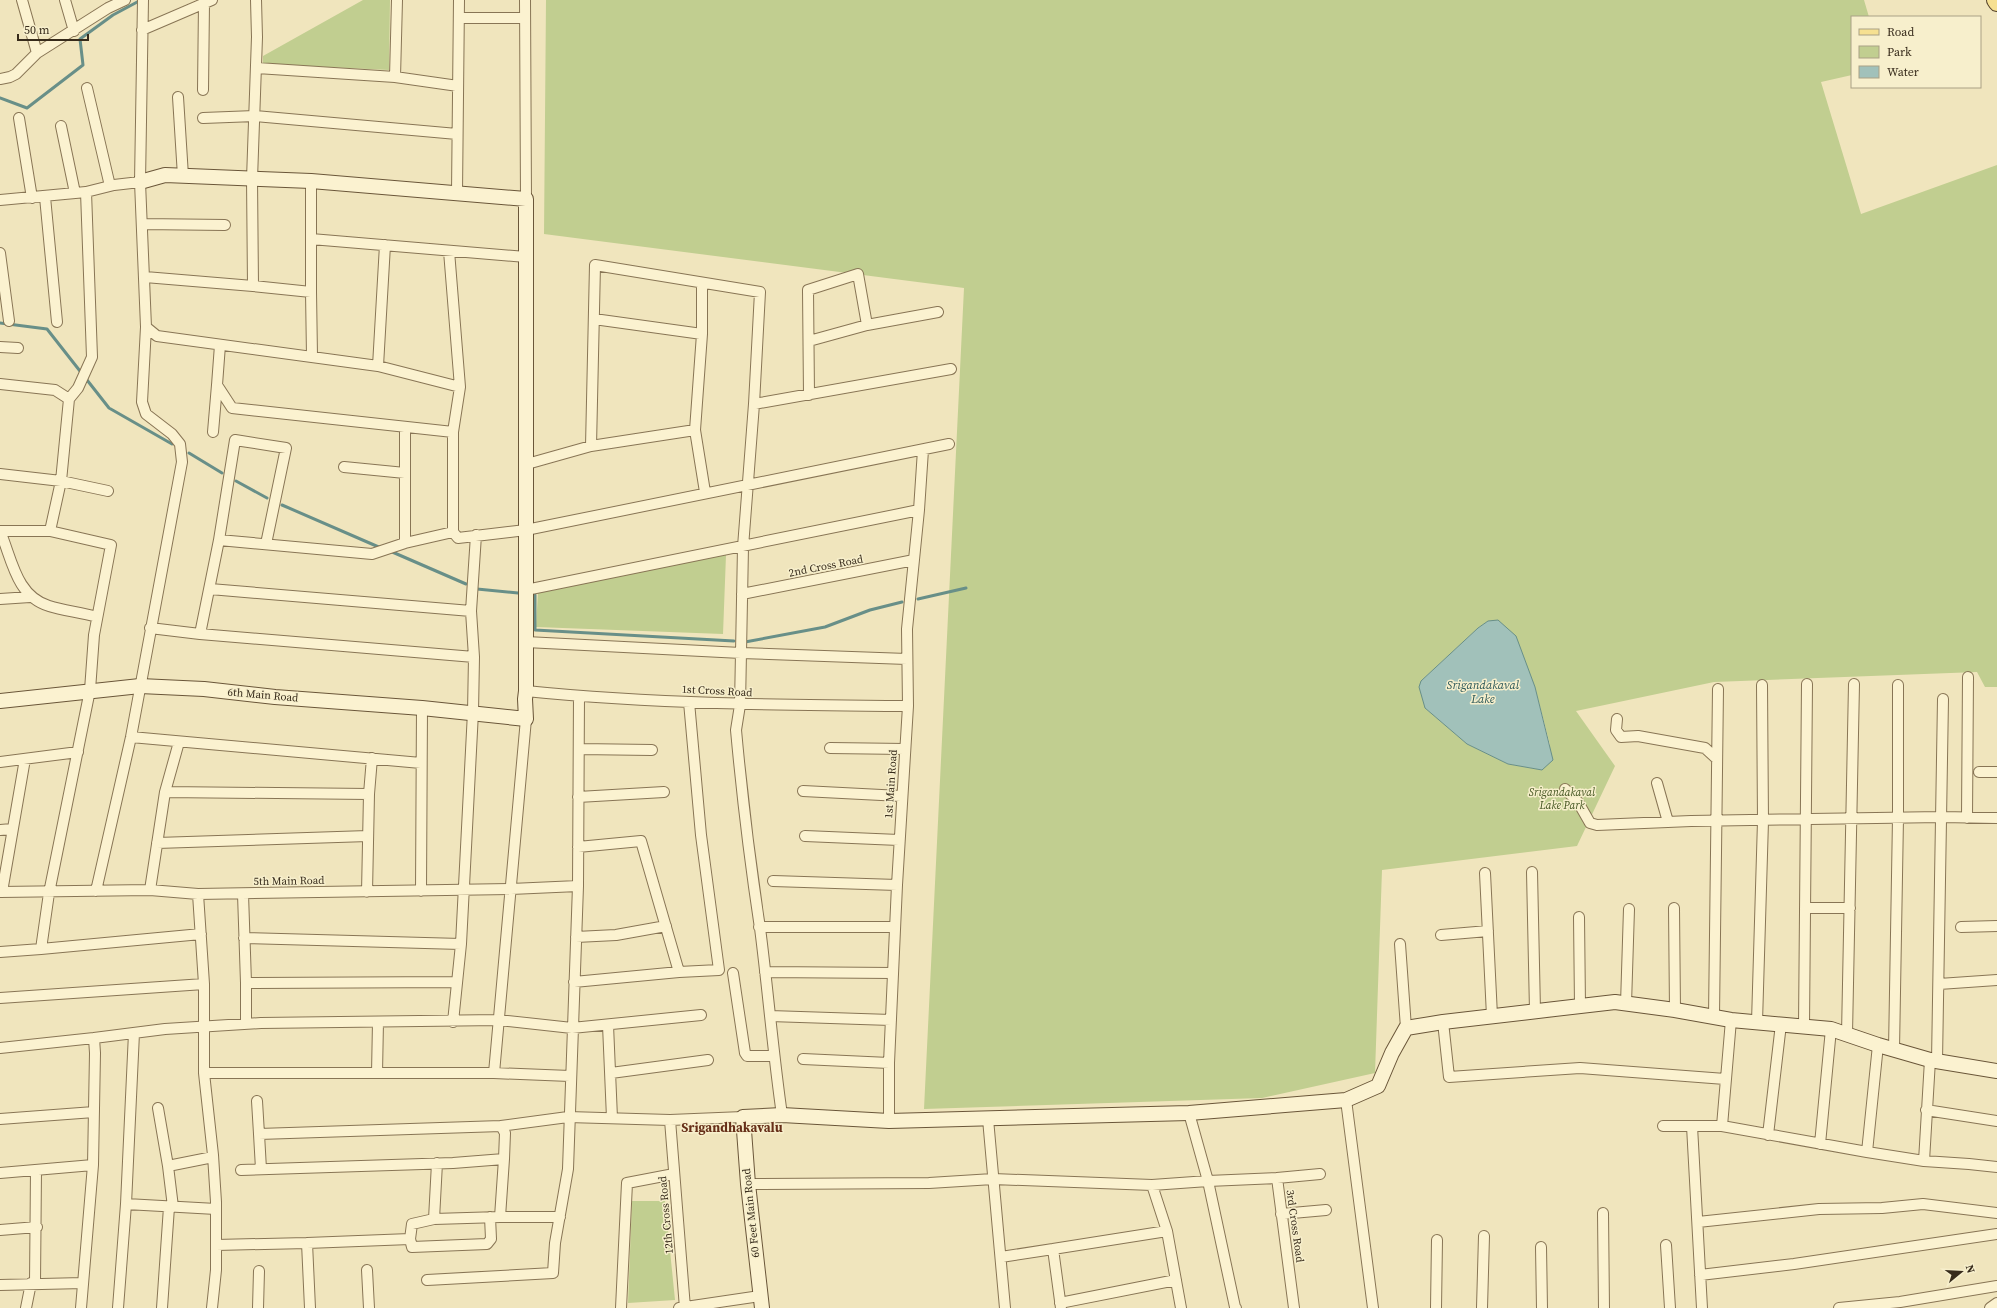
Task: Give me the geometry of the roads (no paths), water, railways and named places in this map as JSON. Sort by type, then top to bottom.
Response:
[{"type":"street","points":[[22,0],[37,53]]},
{"type":"street","points":[[66,0],[74,31]]},
{"type":"street","points":[[0,79],[16,74],[37,53],[74,31],[107,4],[126,0]]},
{"type":"street","points":[[96,891],[131,737],[182,462],[180,444],[172,434],[146,414],[142,402],[146,327],[140,182],[143,0]]},
{"type":"street","points":[[253,286],[252,179],[255,116],[256,0]]},
{"type":"street","points":[[395,77],[397,0]]},
{"type":"street","points":[[457,192],[459,0]]},
{"type":"street","points":[[494,1073],[526,719],[524,699],[526,691],[527,464],[525,0]]},
{"type":"street","points":[[142,28],[208,2],[203,90]]},
{"type":"street","points":[[459,18],[525,18]]},
{"type":"street","points":[[256,68],[395,77],[458,86]]},
{"type":"street","points":[[88,88],[110,186]]},
{"type":"street","points":[[178,97],[184,176]]},
{"type":"street","points":[[203,118],[255,116],[457,134]]},
{"type":"street","points":[[19,118],[32,198]]},
{"type":"street","points":[[61,126],[75,193]]},
{"type":"street","points":[[0,200],[86,192],[110,186],[140,182],[165,175],[312,181],[526,199]]},
{"type":"street","points":[[312,181],[312,356]]},
{"type":"street","points":[[50,531],[61,481],[68,399],[78,388],[87,371],[92,357],[86,192]]},
{"type":"street","points":[[45,197],[57,322]]},
{"type":"street","points":[[142,224],[225,225]]},
{"type":"street","points":[[311,239],[526,257]]},
{"type":"street","points":[[378,366],[385,245]]},
{"type":"street","points":[[449,251],[460,387],[453,432],[453,532],[458,538],[526,530],[705,492],[747,486],[949,444]]},
{"type":"street","points":[[0,253],[9,321]]},
{"type":"street","points":[[591,446],[595,265],[760,292],[754,404],[743,547],[740,705],[736,737],[742,804],[765,972],[782,1115]]},
{"type":"street","points":[[809,395],[808,290],[858,274],[867,325]]},
{"type":"street","points":[[145,277],[311,292]]},
{"type":"street","points":[[702,283],[702,334],[695,430],[705,492]]},
{"type":"street","points":[[808,341],[867,325],[938,312]]},
{"type":"street","points":[[594,319],[702,334]]},
{"type":"street","points":[[146,327],[157,336],[378,366],[460,387]]},
{"type":"street","points":[[213,432],[220,345]]},
{"type":"street","points":[[0,347],[18,348]]},
{"type":"street","points":[[754,404],[951,369]]},
{"type":"street","points":[[0,384],[55,390],[68,399]]},
{"type":"street","points":[[217,385],[232,408],[405,428],[453,432]]},
{"type":"street","points":[[405,428],[405,542]]},
{"type":"street","points":[[527,464],[591,446],[695,430]]},
{"type":"street","points":[[200,634],[219,540],[235,440],[286,448],[266,544]]},
{"type":"street","name":"1st Main Road","points":[[889,1121],[889,1063],[895,927],[901,796],[908,706],[907,630],[919,510],[923,450]]},
{"type":"street","points":[[344,467],[405,473]]},
{"type":"street","points":[[0,474],[61,481],[108,491]]},
{"type":"street","points":[[526,590],[919,510]]},
{"type":"street","points":[[30,597],[19,580],[0,531],[50,531],[111,545],[97,617],[90,690],[40,949]]},
{"type":"street","points":[[219,540],[372,554],[405,542],[453,532]]},
{"type":"street","points":[[453,1022],[461,944],[473,712],[474,657],[471,611],[476,535]]},
{"type":"street","name":"2nd Cross Road","points":[[742,594],[914,560]]},
{"type":"street","points":[[210,589],[471,611]]},
{"type":"street","points":[[0,598],[30,597],[48,606],[81,612],[97,617]]},
{"type":"street","points":[[150,628],[200,634],[474,657]]},
{"type":"street","points":[[526,642],[741,653],[907,659]]},
{"type":"street","points":[[1966,818],[1968,677]]},
{"type":"street","points":[[1804,1026],[1807,684]]},
{"type":"street","points":[[1847,1034],[1853,819],[1854,684]]},
{"type":"street","points":[[1757,1022],[1763,820],[1762,685]]},
{"type":"street","points":[[1894,1050],[1898,818],[1898,685]]},
{"type":"street","name":"6th Main Road","points":[[0,701],[90,690],[140,686],[204,689],[275,697],[473,712],[526,719]]},
{"type":"street","points":[[1714,1017],[1718,689]]},
{"type":"street","name":"1st Cross Road","points":[[526,691],[579,696],[740,705],[908,706]]},
{"type":"street","points":[[427,1280],[553,1273],[555,1243],[568,1169],[568,1117],[578,886],[579,696]]},
{"type":"street","points":[[1924,1161],[1926,1110],[1934,1060],[1939,984],[1942,699]]},
{"type":"street","points":[[574,982],[679,972],[719,970],[701,835],[689,702]]},
{"type":"street","points":[[421,891],[422,708]]},
{"type":"street","points":[[1618,719],[1616,730],[1621,737],[1638,736],[1705,748],[1717,759]]},
{"type":"street","points":[[131,737],[422,763]]},
{"type":"street","points":[[150,890],[165,792],[179,742]]},
{"type":"street","points":[[830,748],[905,749]]},
{"type":"street","points":[[579,749],[652,750]]},
{"type":"street","points":[[0,762],[78,752]]},
{"type":"street","points":[[367,892],[369,794],[372,758]]},
{"type":"street","points":[[1,892],[25,759]]},
{"type":"street","points":[[1980,772],[1997,772]]},
{"type":"street","points":[[1657,783],[1668,822]]},
{"type":"street","points":[[1565,789],[1578,802],[1590,823],[1597,825],[1716,820],[1941,817],[1997,818]]},
{"type":"street","points":[[803,791],[901,796]]},
{"type":"street","points":[[165,792],[369,794]]},
{"type":"street","points":[[578,797],[664,792]]},
{"type":"street","points":[[0,830],[12,830]]},
{"type":"street","points":[[156,843],[368,836]]},
{"type":"street","points":[[805,836],[899,840]]},
{"type":"street","points":[[578,847],[641,841],[679,972]]},
{"type":"street","points":[[1532,872],[1535,1011]]},
{"type":"street","points":[[1485,873],[1492,1016]]},
{"type":"street","points":[[773,881],[897,885]]},
{"type":"street","name":"5th Main Road","points":[[1,892],[50,893],[150,890],[198,894],[243,894],[511,889],[578,886]]},
{"type":"street","points":[[198,894],[204,984],[204,1072],[213,1157],[216,1209],[216,1246],[212,1308]]},
{"type":"street","points":[[243,894],[246,1024]]},
{"type":"street","points":[[1674,908],[1675,1010]]},
{"type":"street","points":[[1805,908],[1850,908]]},
{"type":"street","points":[[1626,1004],[1629,909]]},
{"type":"street","points":[[1579,917],[1580,1006]]},
{"type":"street","points":[[576,937],[616,935],[666,926]]},
{"type":"street","points":[[1961,927],[1997,926]]},
{"type":"street","points":[[759,927],[895,927]]},
{"type":"street","points":[[1441,935],[1488,931]]},
{"type":"street","points":[[0,952],[201,934]]},
{"type":"street","points":[[244,938],[461,944]]},
{"type":"street","points":[[259,1134],[501,1126],[568,1117],[670,1120],[782,1115],[889,1121],[1189,1113],[1346,1100],[1378,1086],[1392,1053],[1406,1028],[1400,944]]},
{"type":"street","points":[[765,972],[893,973]]},
{"type":"street","points":[[733,973],[745,1053],[747,1056],[753,1058],[774,1056]]},
{"type":"street","points":[[1939,984],[1997,980]]},
{"type":"street","points":[[246,983],[457,982]]},
{"type":"street","points":[[0,998],[204,984]]},
{"type":"street","points":[[1406,1028],[1443,1022],[1615,1002],[1675,1010],[1731,1020],[1831,1029],[1894,1050],[1934,1060],[1997,1071]]},
{"type":"street","points":[[0,1048],[203,1026],[499,1020],[572,1028],[701,1015]]},
{"type":"street","points":[[770,1016],[891,1020]]},
{"type":"street","points":[[1722,1126],[1731,1020]]},
{"type":"street","points":[[377,1073],[378,1022]]},
{"type":"street","points":[[1443,1022],[1449,1077],[1580,1068],[1725,1079]]},
{"type":"street","points":[[1768,1135],[1781,1024]]},
{"type":"street","points":[[608,1025],[612,1118]]},
{"type":"street","points":[[1820,1144],[1831,1029]]},
{"type":"street","points":[[118,1308],[126,1204],[134,1033]]},
{"type":"street","points":[[82,1308],[93,1165],[94,1038]]},
{"type":"street","points":[[1867,1152],[1878,1045]]},
{"type":"street","points":[[803,1059],[889,1063]]},
{"type":"street","points":[[611,1073],[708,1060]]},
{"type":"street","points":[[204,1072],[494,1073],[570,1076]]},
{"type":"street","points":[[1346,1100],[1373,1308]]},
{"type":"street","points":[[257,1102],[261,1169]]},
{"type":"street","points":[[158,1108],[168,1166],[171,1207],[162,1308]]},
{"type":"street","points":[[1926,1110],[1997,1121]]},
{"type":"street","points":[[0,1119],[94,1112]]},
{"type":"street","points":[[1189,1113],[1208,1181],[1236,1308]]},
{"type":"street","name":"60 Feet Main Road","points":[[743,1117],[748,1184],[761,1302]]},
{"type":"street","points":[[988,1119],[1005,1308]]},
{"type":"street","name":"12th Cross Road","points":[[670,1120],[683,1308]]},
{"type":"street","points":[[501,1126],[505,1133],[504,1159],[495,1217],[491,1239],[487,1244],[412,1247],[410,1239],[412,1224],[434,1219],[495,1217],[560,1216]]},
{"type":"street","points":[[1663,1126],[1722,1126],[1924,1161],[1997,1167]]},
{"type":"street","points":[[1692,1126],[1702,1308]]},
{"type":"street","points":[[168,1166],[213,1157]]},
{"type":"street","points":[[241,1170],[453,1163],[504,1159]]},
{"type":"street","points":[[434,1219],[437,1163]]},
{"type":"street","points":[[0,1173],[93,1165]]},
{"type":"street","points":[[26,1308],[33,1283],[37,1227],[36,1170]]},
{"type":"street","points":[[621,1308],[627,1183],[674,1174]]},
{"type":"street","points":[[1277,1178],[1320,1174]]},
{"type":"street","name":"3rd Cross Road","points":[[748,1184],[824,1185],[993,1179],[1152,1185],[1277,1178],[1294,1308]]},
{"type":"street","points":[[1152,1185],[1167,1231],[1181,1308]]},
{"type":"street","points":[[126,1204],[216,1209]]},
{"type":"street","points":[[1698,1222],[1819,1209],[1882,1208],[1923,1204],[1997,1213]]},
{"type":"street","points":[[1281,1214],[1326,1210]]},
{"type":"street","points":[[1603,1213],[1604,1308]]},
{"type":"street","points":[[0,1230],[37,1227]]},
{"type":"street","points":[[1000,1257],[1053,1250],[1167,1231]]},
{"type":"street","points":[[1700,1275],[1794,1264],[1997,1234]]},
{"type":"street","points":[[1482,1308],[1484,1236]]},
{"type":"street","points":[[216,1246],[410,1239]]},
{"type":"street","points":[[1436,1308],[1437,1240]]},
{"type":"street","points":[[307,1243],[310,1308]]},
{"type":"street","points":[[1666,1245],[1670,1308]]},
{"type":"street","points":[[1541,1246],[1542,1308]]},
{"type":"street","points":[[1053,1250],[1060,1305],[1176,1280]]},
{"type":"street","points":[[367,1270],[369,1308]]},
{"type":"street","points":[[258,1308],[259,1271]]},
{"type":"street","points":[[0,1285],[33,1283],[83,1283]]},
{"type":"street","points":[[1838,1308],[1900,1302],[1997,1286]]},
{"type":"street","points":[[683,1308],[761,1302]]},
{"type":"street","points":[[1990,1308],[1997,1303]]},
{"type":"water","name":"Srigandakaval Lake","points":[[1498,620],[1516,636],[1535,687],[1553,760],[1542,770],[1508,764],[1467,744],[1425,708],[1419,687],[1421,681],[1478,628],[1488,621]]},
{"type":"waterway","points":[[0,98],[27,108],[83,65],[80,39],[113,15],[141,0]]},
{"type":"waterway","points":[[0,323],[47,329],[109,408],[172,444]]},
{"type":"waterway","points":[[189,453],[222,473]]},
{"type":"waterway","points":[[236,481],[267,498]]},
{"type":"waterway","points":[[282,505],[381,548]]},
{"type":"waterway","points":[[390,551],[466,584]]},
{"type":"waterway","points":[[918,599],[966,588]]},
{"type":"waterway","points":[[477,589],[518,593]]},
{"type":"waterway","points":[[535,595],[535,630],[734,641]]},
{"type":"waterway","points":[[745,642],[825,627],[870,610],[902,602]]},
{"type":"district","name":"Srigandhakavalu","points":[[732,1127]]},
{"type":"park label","name":"Srigandakaval Lake Park","points":[[1562,798]]}]
